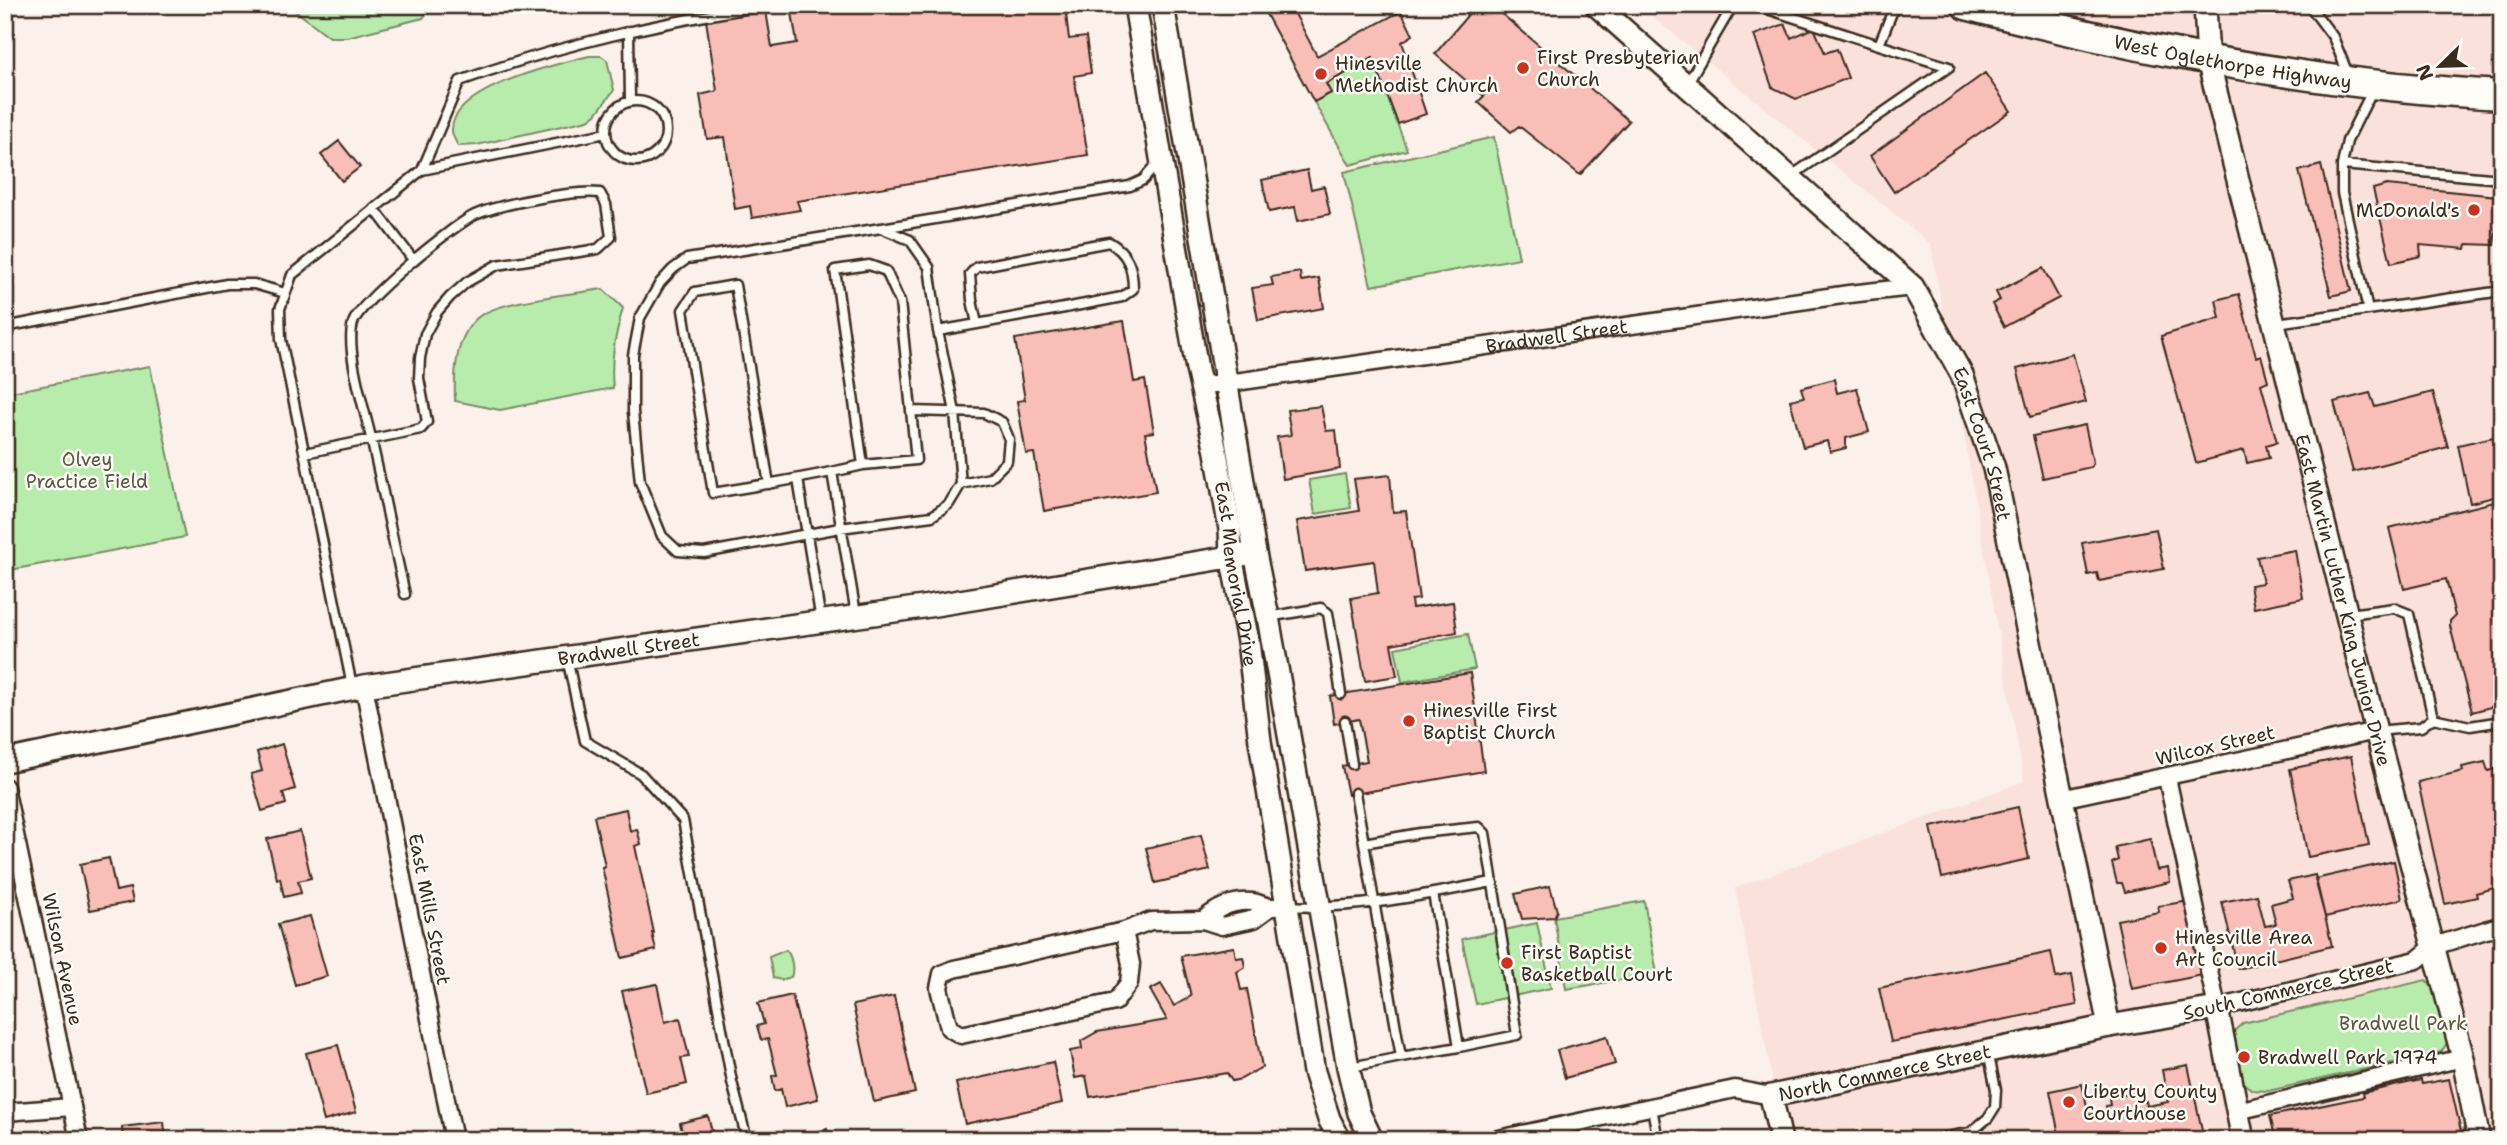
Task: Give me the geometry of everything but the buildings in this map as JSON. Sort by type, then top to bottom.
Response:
[{"type":"highway","name":"West Oglethorpe Highway","points":[[1966,5],[2056,29],[2208,60],[2433,92],[2502,95]]},
{"type":"street","name":"East Memorial Drive","points":[[1135,5],[1248,641],[1277,907],[1314,1072],[1329,1119],[1340,1140]]},
{"type":"street","name":"East Memorial Drive","points":[[1163,5],[1255,553],[1348,1068],[1359,1113],[1372,1140]]},
{"type":"street","name":"East Court Street","points":[[1596,5],[1913,287],[1962,375],[1994,468],[2109,1026]]},
{"type":"street","name":"East Martin Luther King Junior Drive","points":[[2205,5],[2208,60],[2376,731],[2463,1058],[2479,1140]]},
{"type":"street","name":"Bradwell Street","points":[[1201,385],[1913,287]]},
{"type":"street","name":"Bradwell Street","points":[[5,761],[358,687],[856,616],[1255,553]]},
{"type":"street","name":"East Mills Street","points":[[358,687],[454,1140]]},
{"type":"street","name":"Wilcox Street","points":[[2061,799],[2376,731]]},
{"type":"street","points":[[2167,778],[2243,1140]]},
{"type":"street","name":"Wilson Avenue","points":[[5,787],[79,1140]]},
{"type":"street","points":[[1124,931],[1131,964],[1129,983],[1115,1002],[961,1035],[949,1028],[939,988],[942,975],[954,969],[1124,931],[1151,921],[1203,920],[1219,906],[1252,902],[1277,907]]},
{"type":"street","name":"South Commerce Street","points":[[2109,1026],[2217,1008],[2417,960],[2434,946],[2502,925]]},
{"type":"street","name":"North Commerce Street","points":[[1494,1140],[1735,1089],[1771,1096],[2109,1026]]},
{"type":"street","points":[[2237,1111],[2463,1058]]},
{"type":"street","points":[[1771,1096],[1781,1140]]},
{"type":"street","points":[[5,1112],[72,1107]]},
{"type":"lane","points":[[422,170],[460,81],[520,59],[629,31],[676,20],[769,5]]},
{"type":"lane","points":[[1687,85],[1733,5]]},
{"type":"lane","points":[[1755,5],[1949,67],[1790,177]]},
{"type":"lane","points":[[1880,44],[1895,5]]},
{"type":"lane","points":[[2309,5],[2363,82],[2342,165],[2342,193],[2368,310]]},
{"type":"lane","points":[[629,31],[630,101]]},
{"type":"lane","points":[[630,101],[642,101],[653,106],[662,114],[666,126],[665,138],[660,148],[652,157],[640,161],[624,159],[611,148],[606,133],[608,118],[617,107],[630,101]]},
{"type":"lane","points":[[358,687],[281,339],[280,309],[292,275],[422,170],[606,133]]},
{"type":"lane","points":[[881,228],[909,240],[929,267],[938,331],[955,412],[961,484],[949,504],[932,516],[840,528],[704,553],[678,551],[662,536],[640,482],[633,412],[633,355],[640,318],[660,283],[673,269],[687,259],[1130,186],[1152,173],[1161,158]]},
{"type":"lane","points":[[2342,165],[2502,179]]},
{"type":"lane","points":[[305,453],[371,439],[421,429],[427,422],[419,378],[420,358],[425,334],[437,312],[467,282],[497,265],[598,249],[611,237],[606,204],[600,193],[571,193],[473,215],[373,297],[353,322],[351,345],[371,439],[405,594]]},
{"type":"lane","points":[[374,208],[414,261]]},
{"type":"lane","points":[[938,331],[977,324],[1122,297],[1133,289],[1133,274],[1128,259],[1119,248],[1109,242],[977,267],[970,274],[977,324]]},
{"type":"lane","points":[[769,484],[735,285],[695,292],[683,310],[713,493],[769,484],[798,479],[863,466],[916,460],[900,302],[886,271],[869,265],[835,270],[863,466]]},
{"type":"lane","points":[[5,327],[227,284],[254,284],[285,293]]},
{"type":"lane","points":[[2274,323],[2502,291]]},
{"type":"lane","points":[[911,411],[984,413],[1002,422],[1009,439],[1007,461],[990,478],[961,484]]},
{"type":"lane","points":[[832,472],[856,616]]},
{"type":"lane","points":[[798,479],[821,621]]},
{"type":"lane","points":[[2347,615],[2394,607],[2409,614],[2432,718]]},
{"type":"lane","points":[[1268,617],[1321,608],[1328,613],[1342,694]]},
{"type":"lane","points":[[567,658],[585,741],[641,774],[683,820],[732,1082],[747,1140]]},
{"type":"lane","points":[[2432,718],[2470,726],[2502,721]]},
{"type":"lane","points":[[2376,731],[2421,727],[2432,718]]},
{"type":"lane","points":[[1345,721],[1352,764]]},
{"type":"lane","points":[[1356,793],[1401,1058]]},
{"type":"lane","points":[[1348,1068],[1517,1035],[1485,833],[1479,827],[1420,833],[1363,843]]},
{"type":"lane","points":[[1277,907],[1320,908],[1374,904],[1492,882]]},
{"type":"lane","points":[[1433,893],[1459,1047]]},
{"type":"lane","points":[[1932,1140],[1971,1132],[1988,1118],[1995,1107],[1996,1090],[1988,1051]]},
{"type":"lane","points":[[1652,1108],[1658,1140]]},
{"type":"shaded area","points":[[1638,5],[2502,5],[2502,1140],[1784,1140],[1735,888],[2024,781],[1931,244]]},
{"type":"green space","points":[[288,5],[432,5],[423,18],[347,37],[330,37]]},
{"type":"green space","points":[[589,56],[601,56],[607,60],[614,90],[596,114],[588,120],[477,145],[458,146],[452,131],[456,116],[468,102],[508,80]]},
{"type":"green space","points":[[1373,58],[1407,150],[1350,165],[1314,102],[1331,93],[1326,84]]},
{"type":"green space","points":[[1494,137],[1519,258],[1371,286],[1344,172]]},
{"type":"green space","points":[[603,289],[623,308],[614,348],[613,388],[500,410],[455,401],[457,357],[464,336],[476,319],[486,312],[517,302]]},
{"type":"green space","name":"Olvey Practice Field","points":[[150,366],[185,537],[5,571],[5,393]]},
{"type":"green space","points":[[1345,474],[1351,508],[1315,514],[1309,480]]},
{"type":"green space","points":[[1468,634],[1475,669],[1402,682],[1395,648]]},
{"type":"green space","points":[[1644,901],[1657,974],[1566,989],[1554,917]]},
{"type":"green space","name":"First Baptist Basketball Court","points":[[1537,923],[1551,988],[1476,1004],[1462,939]]},
{"type":"green space","points":[[786,950],[792,963],[791,977],[781,980],[773,978],[769,957]]},
{"type":"green space","name":"Bradwell Park","points":[[2426,980],[2434,989],[2447,1043],[2441,1052],[2268,1091],[2253,1090],[2244,1084],[2233,1032],[2243,1023]]},
{"type":"place","name":"First Presbyterian Church","points":[[1523,68]]},
{"type":"place","name":"Hinesville Methodist Church","points":[[1321,74]]},
{"type":"place","name":"McDonald's","points":[[2474,210]]},
{"type":"place","name":"Hinesville First Baptist Church","points":[[1409,721]]},
{"type":"place","name":"Hinesville Area Art Council","points":[[2161,948]]},
{"type":"place","name":"First Baptist Basketball Court","points":[[1507,963]]},
{"type":"place","name":"Bradwell Park 1974","points":[[2244,1057]]},
{"type":"place","name":"Liberty County Courthouse","points":[[2069,1102]]}]
